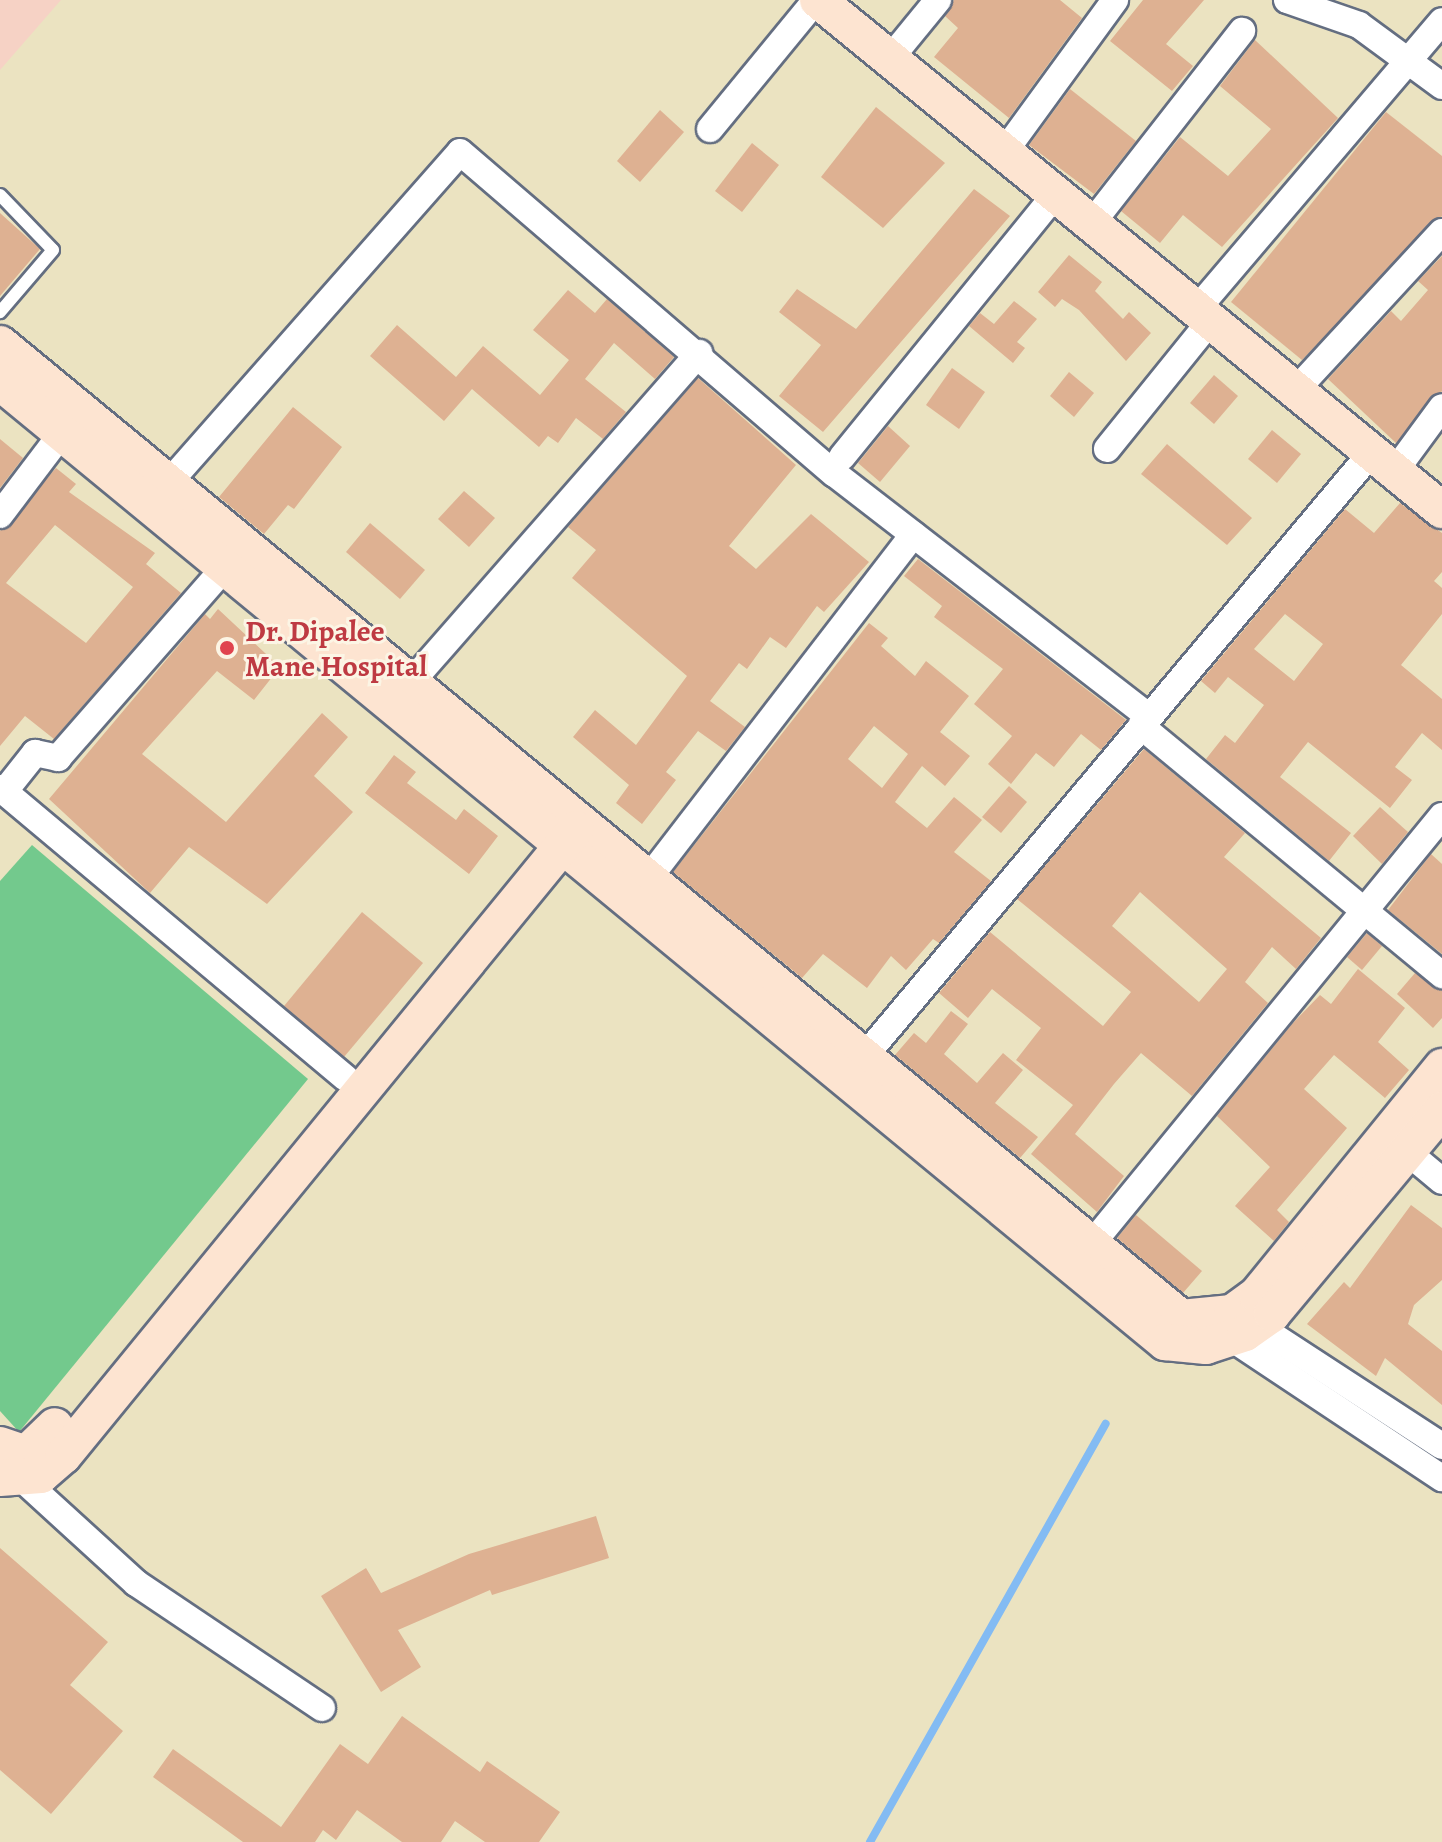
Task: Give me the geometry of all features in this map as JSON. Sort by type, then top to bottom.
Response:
[{"type":"street","points":[[710,129],[817,0],[893,55],[1056,194],[1442,510]]},
{"type":"street","points":[[893,55],[938,0]]},
{"type":"street","points":[[1005,151],[1115,0]]},
{"type":"street","points":[[1287,0],[1359,25],[1442,86]]},
{"type":"street","points":[[1107,449],[1204,315],[1442,21]]},
{"type":"street","points":[[1092,223],[1242,31]]},
{"type":"street","points":[[159,494],[460,152],[913,535],[1145,722],[1442,975]]},
{"type":"street","points":[[842,457],[1056,194]]},
{"type":"street","points":[[1296,390],[1442,232]]},
{"type":"street","points":[[0,344],[159,494],[1083,1256],[1181,1318],[1232,1323],[1442,1446]]},
{"type":"street","points":[[401,694],[699,353]]},
{"type":"street","points":[[0,382],[62,433],[159,494],[225,567],[401,694]]},
{"type":"street","points":[[864,1057],[1145,722],[1384,462],[1442,407]]},
{"type":"street","points":[[0,515],[62,433]]},
{"type":"street","points":[[639,891],[913,535]]},
{"type":"street","points":[[225,567],[58,758],[35,753],[2,790],[345,1078]]},
{"type":"street","points":[[1083,1256],[1442,816]]},
{"type":"street","points":[[6,1463],[26,1454],[45,1438],[345,1078],[564,829]]},
{"type":"street","points":[[6,1463],[41,1475],[63,1456],[564,829]]},
{"type":"street","points":[[639,891],[864,1057],[1083,1256]]},
{"type":"street","points":[[1232,1323],[1396,1142],[1442,1067]]},
{"type":"street","points":[[1396,1142],[1442,1110]]},
{"type":"street","points":[[1396,1142],[1442,1181]]},
{"type":"street","points":[[1232,1323],[1442,1478]]},
{"type":"street","points":[[6,1463],[136,1583],[322,1708]]},
{"type":"lane","points":[[0,195],[53,250],[0,312]]},
{"type":"shaded area","points":[[0,0],[61,0],[0,70]]},
{"type":"green space","points":[[32,845],[308,1079],[19,1432],[0,1411],[0,881]]},
{"type":"building","points":[[954,0],[1060,0],[1082,18],[1009,118],[934,57],[958,28],[945,16]]},
{"type":"building","points":[[1143,0],[1204,0],[1166,44],[1193,66],[1172,91],[1110,41]]},
{"type":"building","points":[[1255,40],[1338,118],[1222,247],[1183,215],[1160,243],[1121,211],[1180,137],[1228,176],[1271,129],[1220,86]]},
{"type":"building","points":[[1070,89],[1136,141],[1094,194],[1029,145]]},
{"type":"building","points":[[876,107],[945,163],[883,228],[821,177]]},
{"type":"building","points":[[660,110],[684,132],[640,182],[617,161]]},
{"type":"building","points":[[1386,112],[1442,156],[1442,216],[1302,360],[1231,302]]},
{"type":"building","points":[[752,143],[779,165],[742,212],[715,191]]},
{"type":"building","points":[[974,189],[1010,216],[823,432],[779,396],[821,345],[779,312],[797,289],[856,329]]},
{"type":"building","points":[[0,213],[40,249],[0,296]]},
{"type":"building","points":[[1069,255],[1102,282],[1095,291],[1123,319],[1129,312],[1151,333],[1126,361],[1079,310],[1062,299],[1055,307],[1038,292]]},
{"type":"building","points":[[1442,256],[1442,391],[1396,443],[1328,379],[1391,311],[1401,321],[1428,290],[1418,281]]},
{"type":"building","points":[[568,290],[595,313],[607,299],[674,357],[655,379],[614,343],[585,379],[626,412],[603,439],[576,418],[558,443],[548,436],[539,447],[472,389],[444,421],[370,356],[397,325],[456,377],[483,346],[540,395],[569,360],[533,330]]},
{"type":"building","points":[[1014,301],[1037,319],[1017,342],[1025,348],[1013,363],[969,326],[980,313],[994,324]]},
{"type":"building","points":[[952,368],[985,392],[959,429],[926,405]]},
{"type":"building","points":[[1069,372],[1094,393],[1074,417],[1050,396]]},
{"type":"building","points":[[1214,375],[1238,396],[1214,424],[1190,403]]},
{"type":"building","points":[[698,378],[796,465],[729,546],[756,569],[811,514],[869,562],[824,612],[817,606],[786,648],[770,637],[747,669],[739,663],[710,701],[745,727],[726,751],[698,731],[666,772],[676,780],[642,824],[616,803],[629,785],[573,737],[595,710],[636,745],[687,676],[572,578],[596,550],[568,527]]},
{"type":"building","points":[[293,407],[342,447],[294,509],[288,505],[264,534],[219,497]]},
{"type":"building","points":[[888,426],[910,446],[880,482],[858,463]]},
{"type":"building","points":[[1272,430],[1301,454],[1277,483],[1248,459]]},
{"type":"building","points":[[0,439],[23,458],[0,488]]},
{"type":"building","points":[[1167,444],[1252,518],[1227,545],[1141,474]]},
{"type":"building","points":[[56,468],[76,484],[69,492],[155,553],[146,564],[181,593],[54,739],[25,716],[0,746],[0,531]],"holes":[[[55,525],[133,587],[86,643],[6,583]]]},
{"type":"building","points":[[464,491],[495,518],[469,547],[438,519]]},
{"type":"building","points":[[1400,503],[1442,533],[1442,572],[1434,581],[1442,588],[1442,614],[1401,665],[1442,699],[1442,750],[1422,733],[1395,767],[1412,780],[1390,808],[1308,742],[1280,777],[1351,833],[1329,861],[1206,759],[1225,735],[1235,743],[1264,705],[1228,677],[1215,693],[1201,681],[1345,509],[1374,533]],"holes":[[[1285,614],[1323,644],[1294,681],[1254,649]]]},
{"type":"building","points":[[370,523],[425,570],[400,599],[346,552]]},
{"type":"building","points":[[918,559],[1126,720],[1101,750],[1081,734],[1054,767],[1036,753],[1011,784],[988,764],[1012,736],[974,704],[1003,669],[934,617],[942,606],[904,576]]},
{"type":"building","points":[[218,609],[280,667],[254,700],[217,671],[142,754],[226,822],[322,713],[348,737],[314,776],[353,812],[267,904],[189,847],[150,893],[49,799],[205,614],[210,619]]},
{"type":"building","points":[[869,623],[888,638],[881,646],[915,676],[926,661],[969,696],[940,732],[970,756],[945,786],[922,766],[895,802],[927,828],[954,797],[982,820],[954,852],[991,881],[939,943],[933,939],[906,970],[891,956],[867,988],[823,954],[802,978],[673,872]],"holes":[[[874,726],[908,754],[882,788],[848,759]]]},
{"type":"building","points":[[1144,749],[1245,833],[1224,857],[1321,938],[1296,969],[1272,947],[1245,982],[1268,1003],[1192,1096],[1141,1053],[1114,1084],[1075,1134],[1124,1176],[1097,1212],[1031,1154],[1073,1105],[1016,1060],[1041,1028],[992,989],[968,1018],[939,993],[990,932],[1103,1026],[1131,992],[1017,899]],"holes":[[[1140,892],[1227,969],[1199,1002],[1112,926]]]},
{"type":"building","points":[[394,755],[416,772],[407,783],[456,820],[464,809],[498,836],[469,874],[365,793]]},
{"type":"building","points":[[1009,786],[1027,802],[1001,833],[982,817]]},
{"type":"building","points":[[1380,807],[1408,832],[1382,864],[1353,836]]},
{"type":"building","points":[[1431,854],[1442,864],[1442,954],[1388,910]]},
{"type":"building","points":[[362,912],[423,963],[344,1057],[284,1006]]},
{"type":"building","points":[[1367,933],[1382,946],[1362,970],[1347,957]]},
{"type":"building","points":[[1358,969],[1405,1008],[1378,1042],[1409,1070],[1385,1098],[1334,1055],[1304,1089],[1347,1128],[1277,1210],[1289,1222],[1274,1241],[1235,1206],[1270,1167],[1217,1116],[1292,1024],[1320,995],[1331,1004]]},
{"type":"building","points":[[1415,973],[1442,991],[1442,1018],[1433,1028],[1397,994]]},
{"type":"building","points":[[951,1011],[968,1024],[944,1054],[977,1083],[1003,1053],[1023,1070],[995,1103],[1038,1137],[1020,1158],[895,1055],[914,1033],[926,1043]]},
{"type":"building","points":[[1411,1205],[1442,1228],[1442,1280],[1414,1305],[1408,1324],[1442,1351],[1442,1405],[1385,1358],[1376,1376],[1307,1324],[1344,1282],[1350,1288]]},
{"type":"building","points":[[1136,1215],[1202,1271],[1183,1293],[1117,1238]]},
{"type":"building","points":[[596,1516],[609,1558],[492,1595],[490,1590],[398,1630],[421,1667],[381,1692],[321,1596],[366,1568],[381,1593],[469,1554]]},
{"type":"building","points":[[0,1548],[108,1642],[70,1685],[123,1731],[51,1814],[0,1770]]},
{"type":"building","points":[[402,1716],[480,1772],[487,1761],[560,1812],[539,1842],[485,1842],[455,1821],[441,1842],[402,1842],[357,1810],[336,1840],[323,1830],[315,1842],[243,1842],[153,1777],[173,1749],[281,1827],[340,1744],[368,1764]]},
{"type":"waterway","points":[[870,1842],[1106,1424]]},
{"type":"place","name":"Dr. Dipalee Mane Hospital","points":[[227,648]]}]
